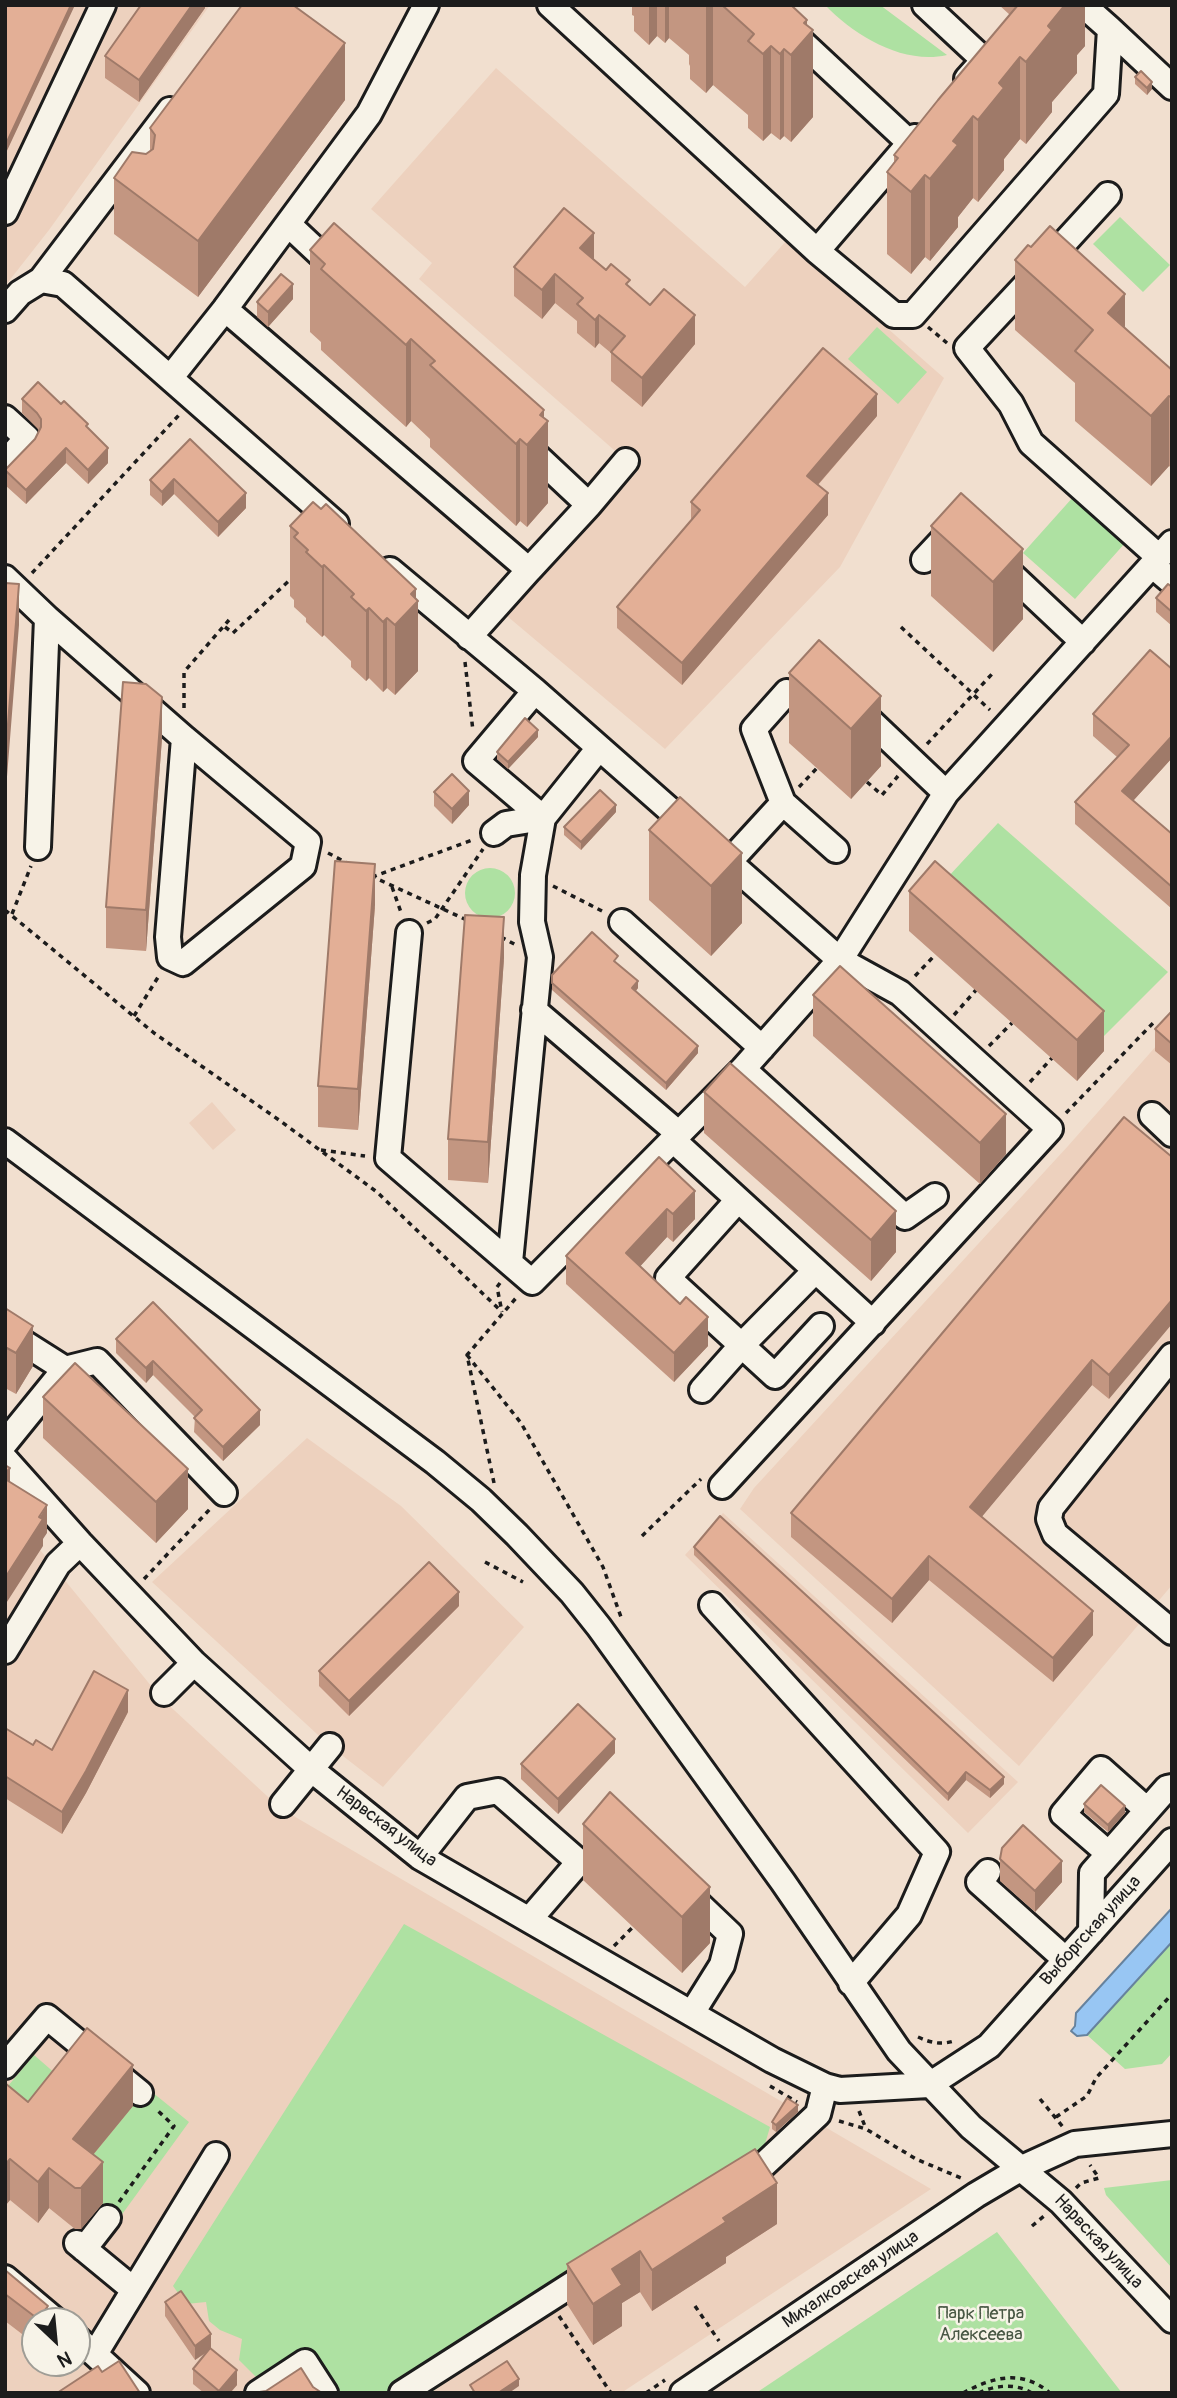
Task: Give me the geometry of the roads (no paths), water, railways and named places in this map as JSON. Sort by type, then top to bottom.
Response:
[{"type":"street","points":[[5,212],[103,5]]},
{"type":"street","points":[[171,377],[225,309],[369,114],[426,5]]},
{"type":"street","points":[[550,5],[817,251],[894,314],[913,315],[1106,94],[1110,29]]},
{"type":"street","points":[[762,5],[910,143]]},
{"type":"street","points":[[925,5],[984,60],[956,91]]},
{"type":"street","points":[[1083,5],[1172,87]]},
{"type":"street","points":[[5,310],[20,293],[41,280],[126,184],[184,92]]},
{"type":"street","points":[[817,251],[928,122]]},
{"type":"street","points":[[1108,195],[967,348],[1011,404],[1031,443],[1161,555],[1172,582]]},
{"type":"street","points":[[288,224],[348,280]]},
{"type":"street","points":[[1043,266],[1063,284]]},
{"type":"street","points":[[41,280],[64,284],[353,539]]},
{"type":"street","points":[[225,309],[530,570]]},
{"type":"street","points":[[5,418],[27,438],[5,463]]},
{"type":"street","points":[[509,430],[589,505]]},
{"type":"street","points":[[467,649],[530,570],[626,461]]},
{"type":"street","points":[[924,560],[957,524],[1083,642]]},
{"type":"street","points":[[409,933],[388,1158],[532,1282],[743,1069],[840,960],[946,793],[1161,555]]},
{"type":"street","points":[[374,557],[467,649],[535,691],[840,960],[900,993],[1050,1129],[722,1486]]},
{"type":"street","points":[[11,583],[184,738],[307,842],[303,866],[183,962],[170,957],[168,937],[184,738]]},
{"type":"street","points":[[38,847],[47,618]]},
{"type":"street","points":[[535,691],[476,761],[542,818]]},
{"type":"street","points":[[787,692],[754,729],[783,803],[836,850]]},
{"type":"street","points":[[867,718],[946,793]]},
{"type":"street","points":[[510,1262],[540,957],[532,922],[533,875],[542,818],[599,748]]},
{"type":"street","points":[[729,862],[783,803]]},
{"type":"street","points":[[483,837],[506,824],[542,818]]},
{"type":"street","points":[[622,922],[762,1048]]},
{"type":"street","points":[[534,1010],[676,1136],[738,1200],[873,1323]]},
{"type":"street","points":[[743,1069],[905,1217],[935,1196]]},
{"type":"street","points":[[1152,1115],[1172,1134]]},
{"type":"street","name":"Нарвская улица","points":[[5,1141],[435,1462],[481,1500],[572,1593],[783,1882],[899,2051],[971,2127],[1061,2202],[1172,2320]]},
{"type":"street","points":[[738,1200],[668,1278],[775,1376],[821,1326]]},
{"type":"street","points":[[702,1390],[815,1271]]},
{"type":"street","points":[[5,1331],[65,1369]]},
{"type":"street","points":[[1172,1356],[1051,1508],[1049,1519],[1055,1534],[1172,1632]]},
{"type":"street","points":[[5,1443],[65,1369],[97,1361],[224,1493]]},
{"type":"street","name":"Нарвская улица","points":[[5,1459],[79,1543],[194,1663],[312,1770],[420,1857],[772,2060],[825,2086],[853,2090],[929,2085]]},
{"type":"street","points":[[5,1651],[58,1564],[79,1543]]},
{"type":"street","points":[[712,1605],[937,1852],[909,1915],[851,1983]]},
{"type":"street","points":[[164,1693],[194,1663]]},
{"type":"street","points":[[283,1804],[330,1746]]},
{"type":"street","points":[[1109,1854],[1091,1828],[1063,1814],[1101,1769],[1118,1796],[1147,1810]]},
{"type":"street","points":[[1091,1932],[1092,1873],[1167,1788],[1172,1787]]},
{"type":"street","points":[[420,1857],[467,1797],[498,1791],[579,1862],[529,1920]]},
{"type":"street","name":"Выборгская улица","points":[[929,2085],[989,2046],[1172,1841]]},
{"type":"street","points":[[988,1872],[979,1882],[1066,1960]]},
{"type":"street","points":[[674,1880],[730,1934],[722,1965],[692,2013]]},
{"type":"street","points":[[5,2066],[47,2017],[140,2093]]},
{"type":"street","points":[[722,2193],[756,2172],[818,2115],[825,2086]]},
{"type":"street","name":"Михалковская улица","points":[[683,2393],[976,2195],[1020,2169],[1075,2144],[1172,2134]]},
{"type":"street","points":[[91,2339],[135,2290],[216,2155]]},
{"type":"street","points":[[108,2218],[81,2246],[135,2290]]},
{"type":"street","points":[[402,2393],[617,2257]]},
{"type":"street","points":[[5,2278],[39,2307]]},
{"type":"street","points":[[91,2353],[137,2393]]},
{"type":"street","points":[[258,2393],[305,2362],[325,2393]]},
{"type":"water","points":[[1172,1908],[1172,1942],[1087,2035],[1077,2036],[1071,2031],[1075,2026],[1076,2013]]},
{"type":"park label","name":"Парк Петра Алексеева","points":[[981,2324]]}]
